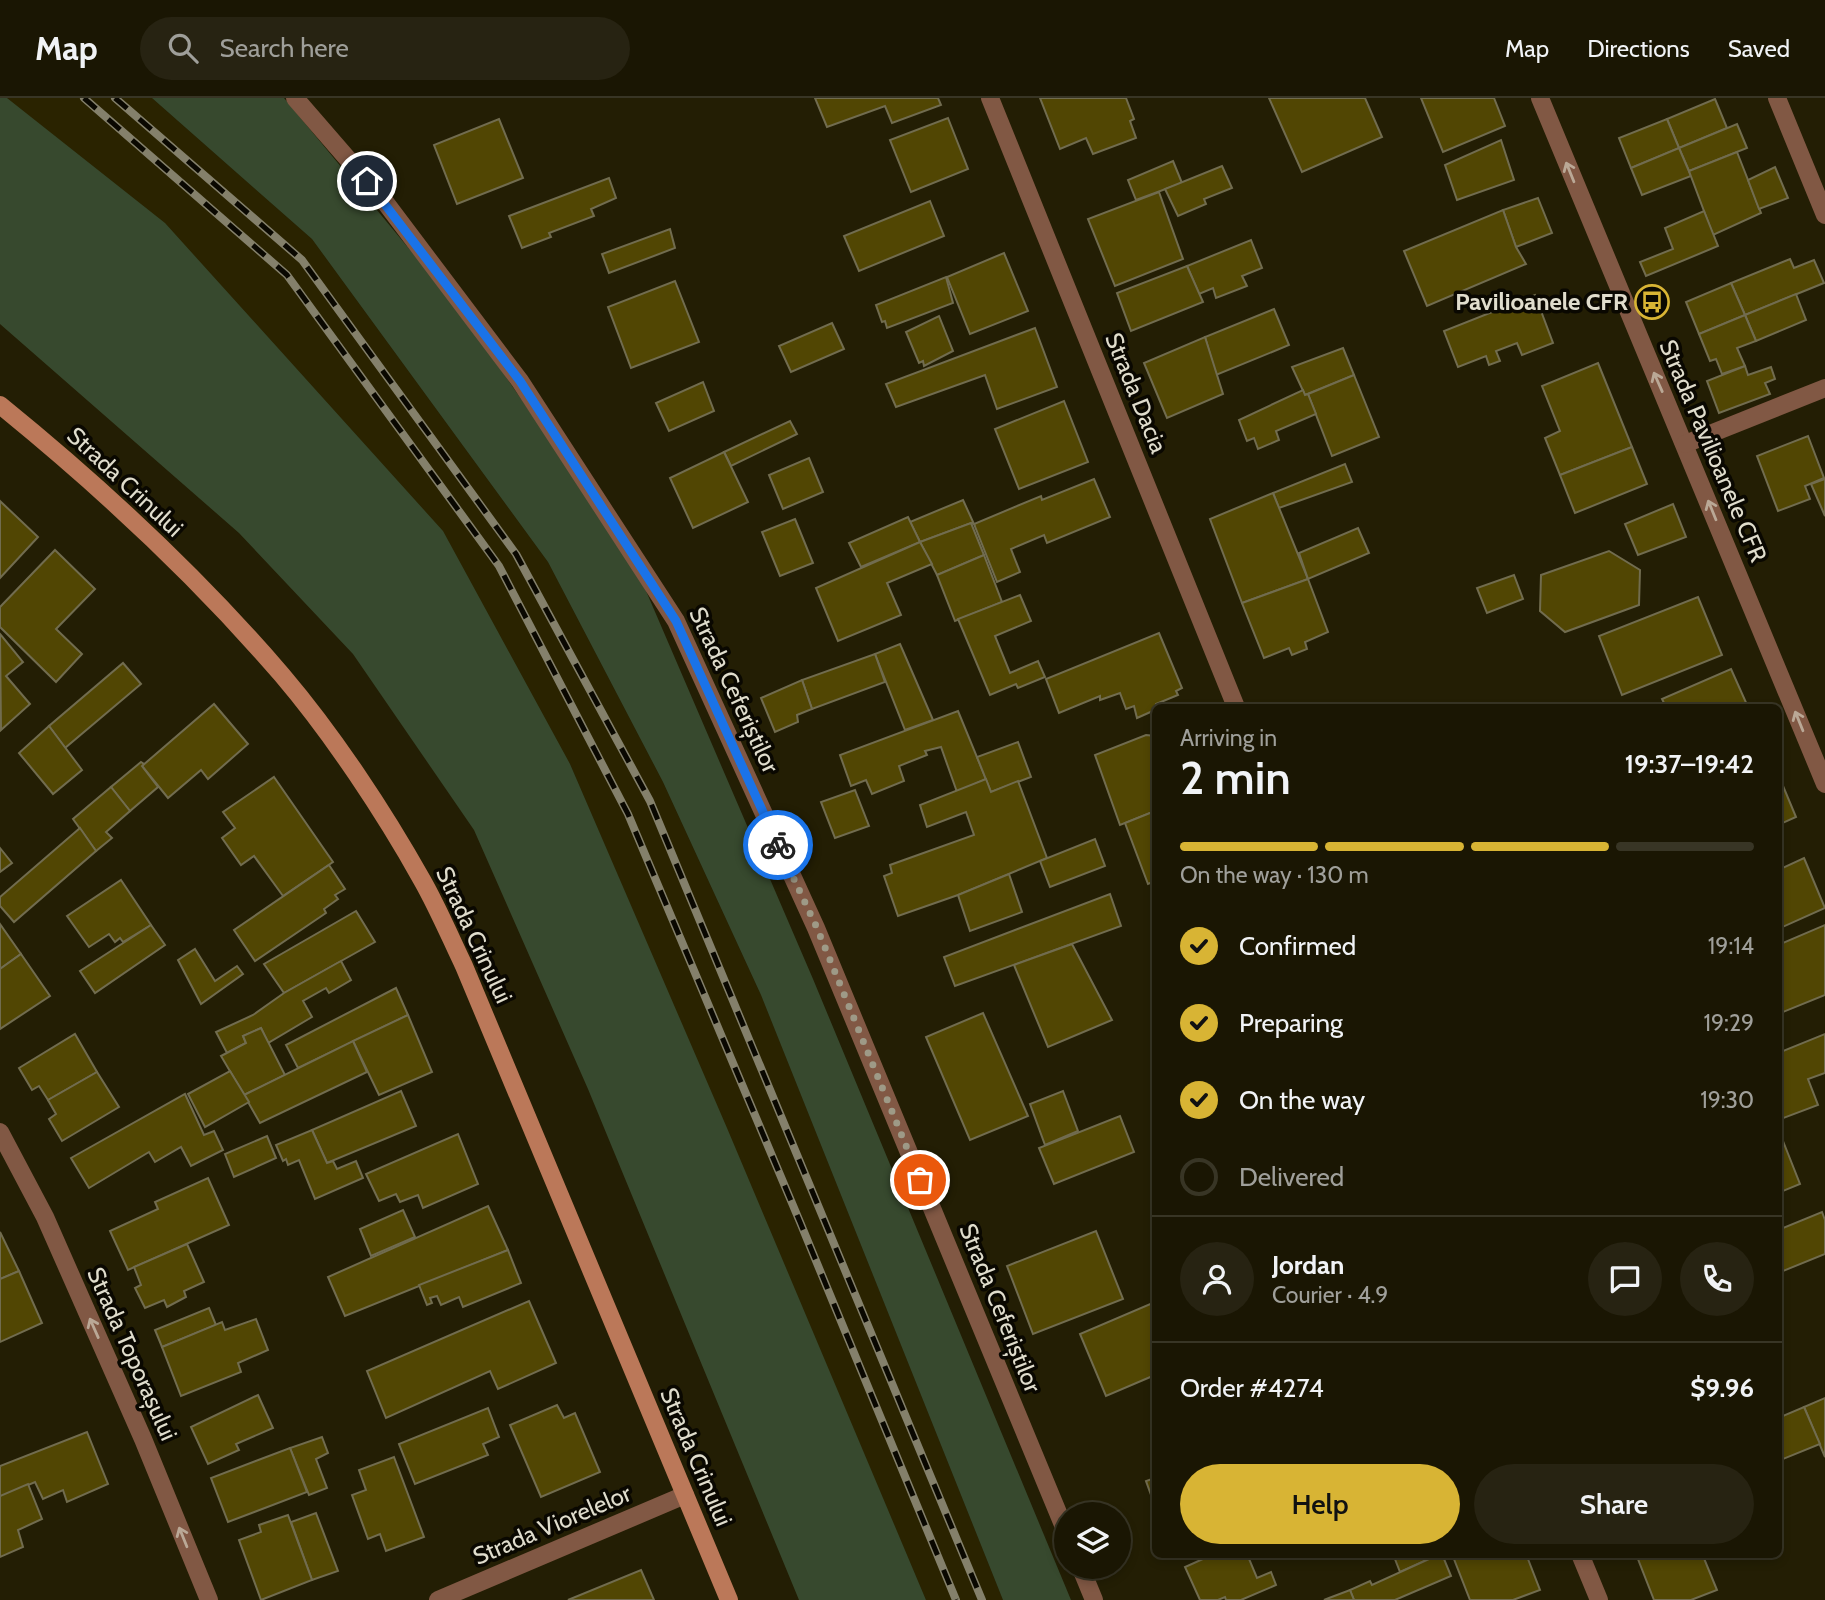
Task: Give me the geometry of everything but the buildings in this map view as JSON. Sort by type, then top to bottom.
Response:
[{"type":"street","name":"Strada Ceferiștilor","points":[[295,98],[385,202],[520,381],[676,621],[817,928],[1054,1503]]},
{"type":"street","name":"Strada Dacia","points":[[990,98],[1235,704]]},
{"type":"street","name":"Strada Pavilioanele CFR","points":[[1540,98],[1825,784]]},
{"type":"street","points":[[1777,98],[1825,215]]},
{"type":"street","points":[[1685,444],[1825,388]]},
{"type":"street","name":"Strada Crinului","points":[[0,405],[146,531],[284,677],[363,785],[423,881],[464,966],[729,1600]]},
{"type":"street","name":"Strada Toporașului","points":[[0,1132],[45,1217],[143,1438],[209,1600]]},
{"type":"street","name":"Strada Viorelelor","points":[[438,1600],[685,1495]]},
{"type":"street","points":[[1582,1558],[1598,1600]]},
{"type":"street","points":[[1085,1579],[1094,1600]]},
{"type":"shaded area","points":[[0,98],[152,98],[312,239],[548,562],[663,782],[761,995],[1003,1600],[926,1600],[570,764]]},
{"type":"green space","points":[[0,98],[7,98],[165,223],[443,531],[570,764],[926,1600],[799,1600],[588,1089],[474,830],[353,654],[239,533],[0,324]]},
{"type":"green space","points":[[152,98],[284,98],[459,309],[634,563],[813,979],[1054,1559],[1054,1579],[1062,1579],[1071,1600],[1003,1600],[761,995],[663,782],[548,562],[312,239]]},
{"type":"railway","points":[[84,98],[287,275],[499,566],[628,814],[956,1600]]},
{"type":"railway","points":[[115,98],[302,260],[516,554],[650,801],[982,1600]]},
{"type":"way so far","points":[[778,845],[817,928],[920,1180]]},
{"type":"place","name":"Pavilioanele CFR","points":[[1652,302]]},
{"type":"route","points":[[367,181],[520,381],[676,621],[778,845]]}]
